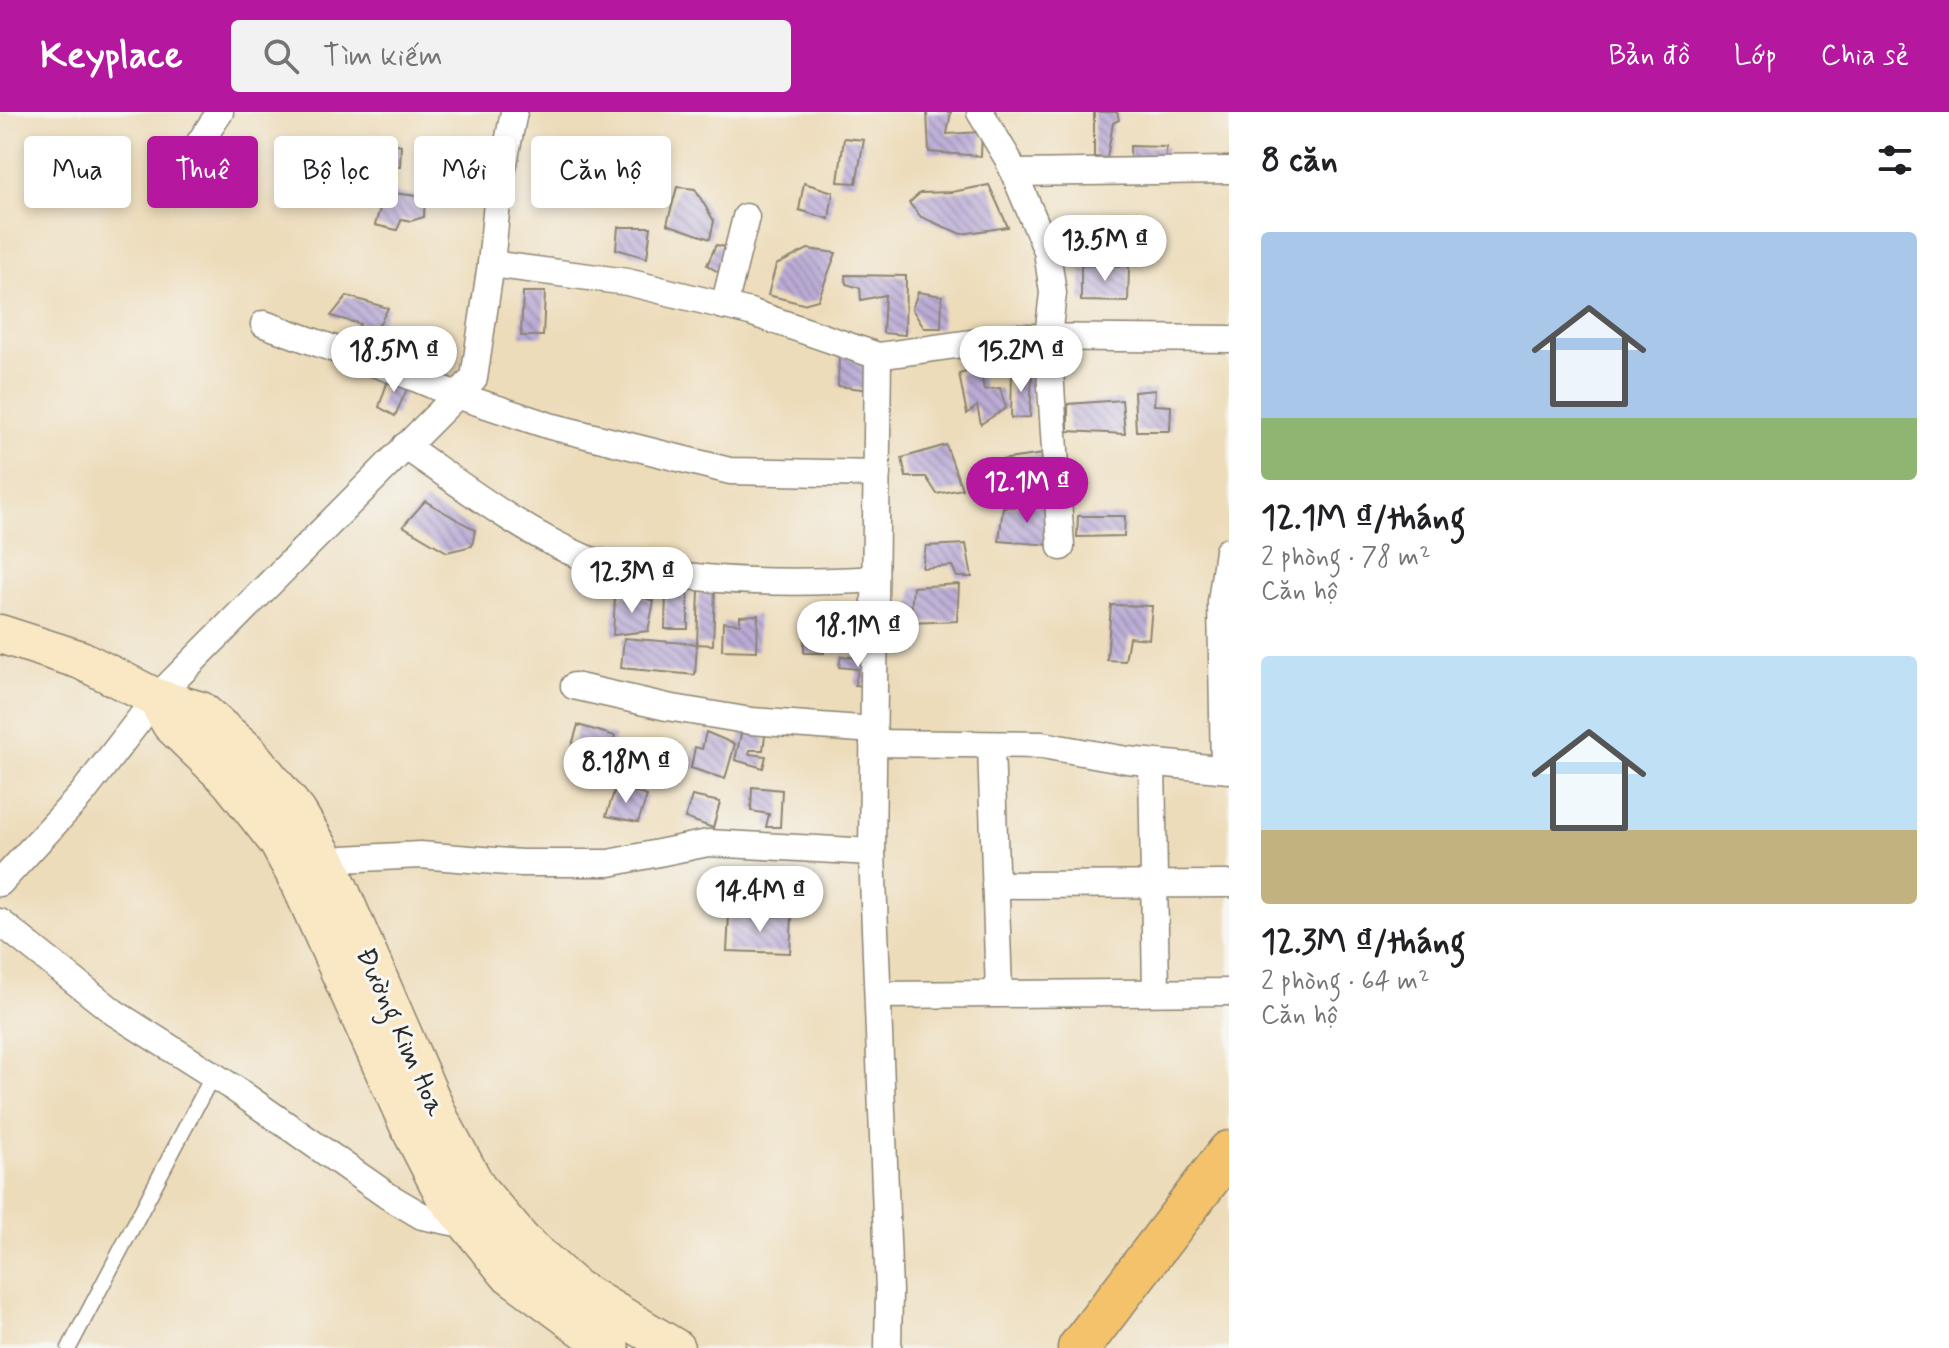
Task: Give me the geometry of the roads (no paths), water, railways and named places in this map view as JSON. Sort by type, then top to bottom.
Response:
[{"type":"main road","points":[[1079,1348],[1229,1152]]},
{"type":"street","points":[[204,136],[220,112]]},
{"type":"street","points":[[0,883],[82,794],[156,698],[474,378],[498,193],[514,112]]},
{"type":"street","points":[[980,112],[1014,173],[1047,251],[1053,293],[1048,337],[1061,547]]},
{"type":"street","points":[[1014,173],[1229,170]]},
{"type":"street","points":[[724,306],[746,217]]},
{"type":"street","points":[[491,264],[627,282],[724,306],[878,356],[1013,337],[1229,339]]},
{"type":"street","points":[[264,324],[550,426],[730,471],[877,474]]},
{"type":"street","points":[[878,356],[872,852],[889,1292],[888,1348]]},
{"type":"street","points":[[405,446],[521,526],[588,560],[662,573],[740,579],[820,583],[875,579]]},
{"type":"street","points":[[574,686],[667,707],[873,737],[991,745],[1042,745],[1152,763],[1226,770],[1221,602],[1228,551]]},
{"type":"street","name":"Đường Kim Hoa","points":[[0,634],[81,660],[156,698],[201,711],[246,750],[297,812],[328,863],[440,1120],[477,1188],[480,1216],[508,1273],[610,1348]]},
{"type":"street","name":"Đường Kim Hoa","points":[[156,698],[171,724],[230,781],[278,842],[300,883],[410,1128],[444,1194],[522,1241],[575,1288],[675,1348]]},
{"type":"street","points":[[991,745],[999,993]]},
{"type":"street","points":[[1152,763],[1156,991]]},
{"type":"street","points":[[328,863],[343,859],[420,855],[521,863],[609,863],[708,843],[872,852]]},
{"type":"street","points":[[995,885],[1229,884]]},
{"type":"street","points":[[0,922],[115,1013],[213,1075],[388,1196],[422,1216],[480,1216]]},
{"type":"street","points":[[878,995],[1229,992]]},
{"type":"lane","points":[[69,1348],[213,1075]]}]
